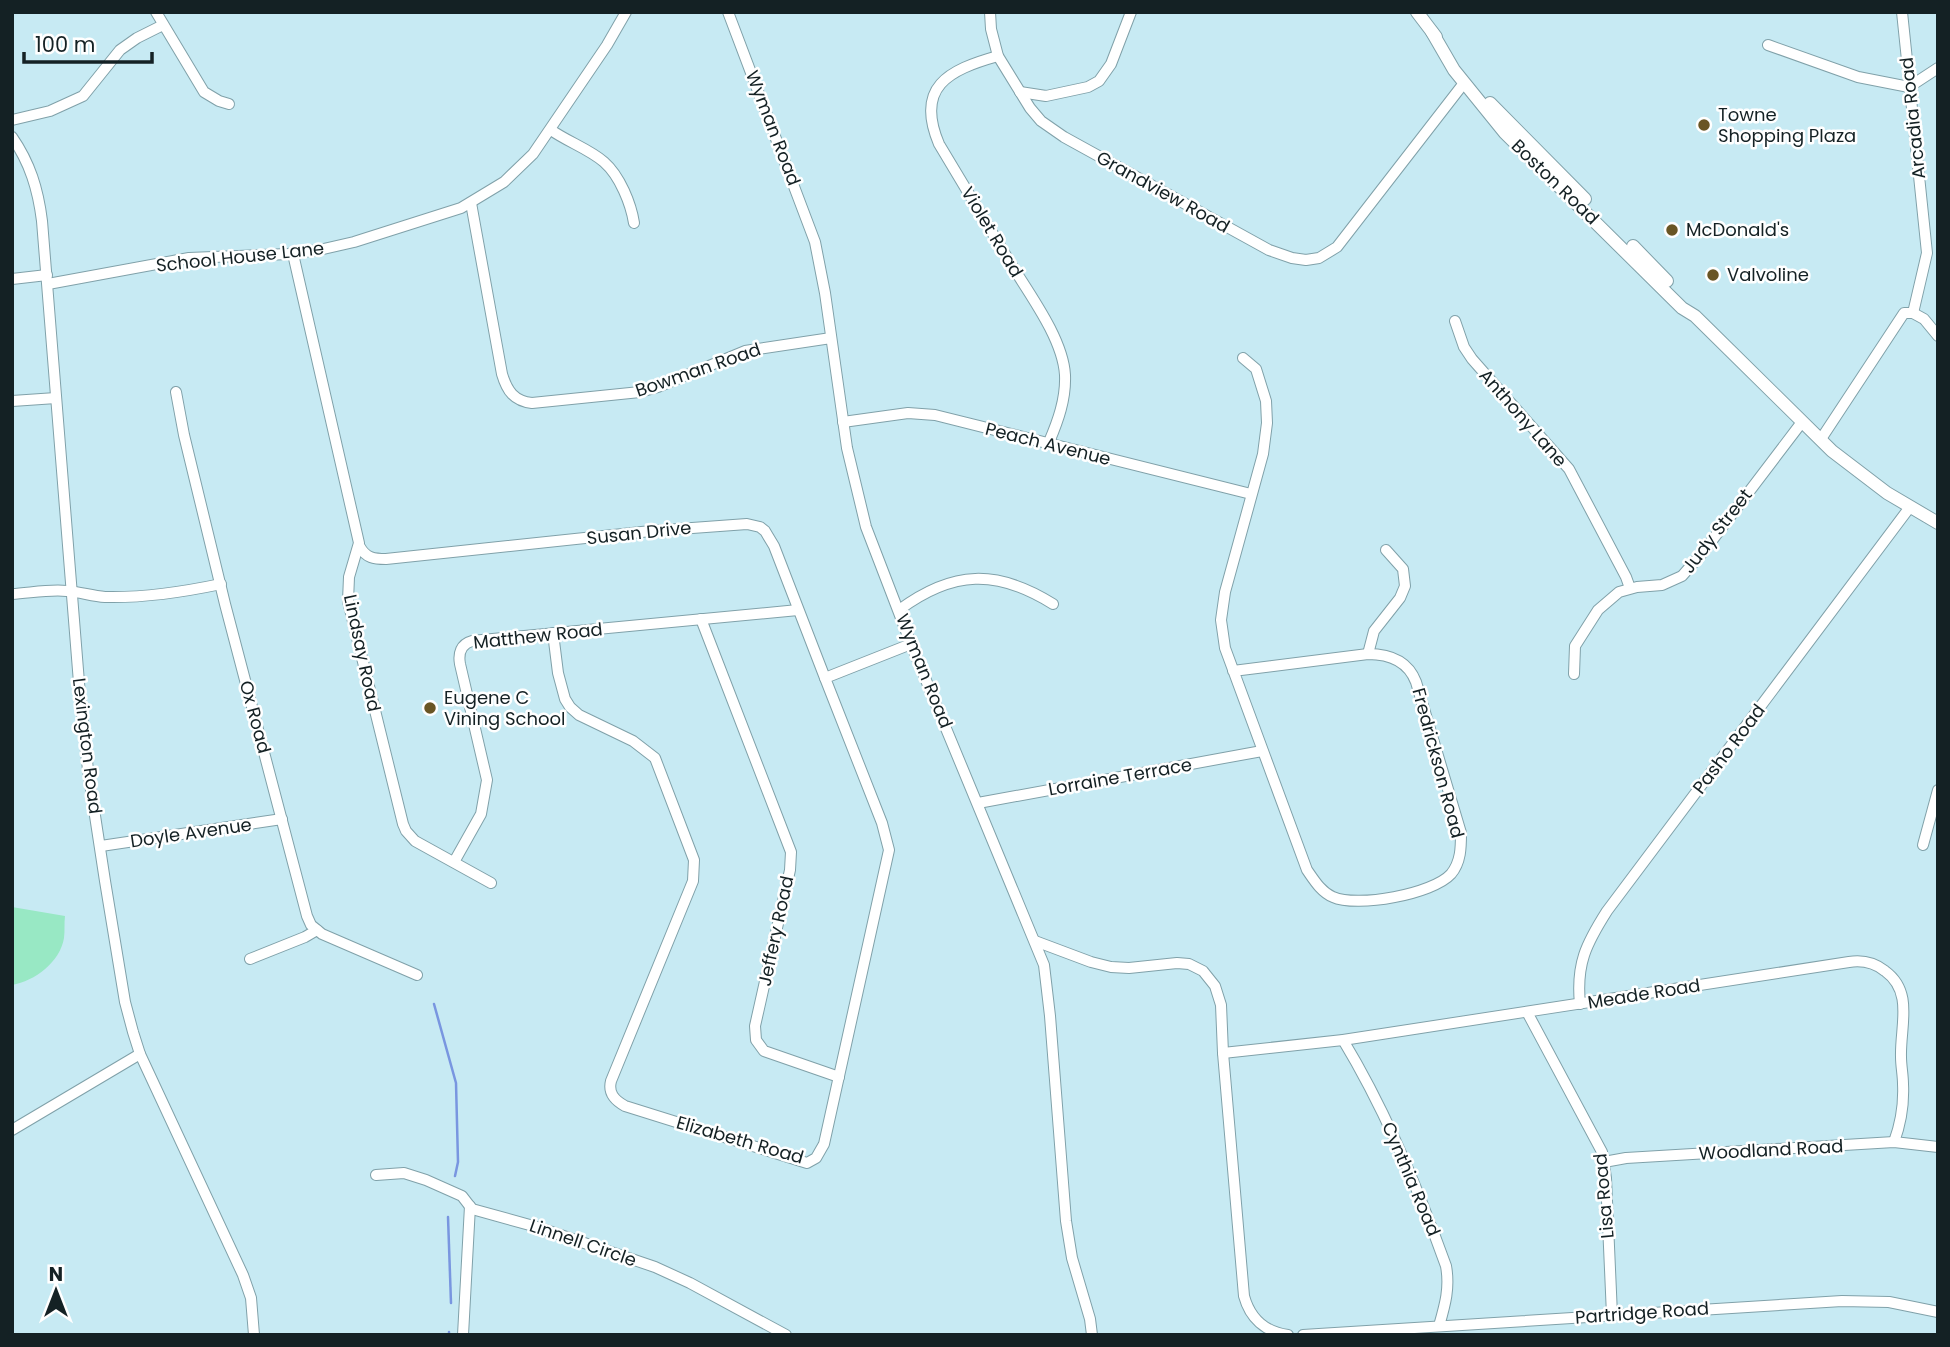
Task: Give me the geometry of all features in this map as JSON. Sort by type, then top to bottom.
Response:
[{"type":"main road","name":"Boston Road","points":[[1417,12],[1467,78],[1499,113],[1686,301],[1695,316]]},
{"type":"main road","name":"Boston Road","points":[[1432,32],[1464,83],[1505,133],[1682,308],[1695,316],[1802,422],[1869,480],[1938,523]]},
{"type":"street","points":[[156,12],[204,92],[219,102],[229,104]]},
{"type":"street","name":"School House Lane","points":[[12,279],[47,280],[189,258],[293,254],[354,242],[449,213],[495,189],[513,175],[551,130],[626,12]]},
{"type":"street","name":"Wyman Road","points":[[728,12],[810,226],[825,293],[857,499],[866,527],[911,644],[1044,965],[1066,1222],[1072,1258],[1092,1335]]},
{"type":"street","name":"Grandview Road","points":[[990,12],[998,56],[1041,121],[1064,137],[1269,250],[1292,258],[1306,260],[1327,255],[1337,247],[1464,83]]},
{"type":"street","points":[[1020,92],[1045,96],[1088,87],[1099,80],[1111,64],[1131,12]]},
{"type":"street","name":"Arcadia Road","points":[[1902,12],[1927,253],[1913,313]]},
{"type":"street","points":[[12,120],[50,111],[83,96],[120,50],[163,24]]},
{"type":"street","points":[[1768,45],[1858,77],[1909,87],[1938,68]]},
{"type":"street","name":"Violet Road","points":[[998,56],[956,70],[940,83],[931,100],[931,121],[939,144],[1029,293],[1058,347],[1065,373],[1065,391],[1057,424],[1049,442]]},
{"type":"street","points":[[551,130],[606,163],[632,211],[634,223]]},
{"type":"street","name":"Lexington Road","points":[[12,137],[24,155],[36,186],[43,220],[84,732],[125,1002],[140,1054],[243,1275],[251,1298],[254,1335]]},
{"type":"street","name":"Bowman Road","points":[[471,203],[502,374],[509,392],[520,401],[532,403],[640,392],[745,351],[831,338]]},
{"type":"street","points":[[293,254],[360,547]]},
{"type":"street","points":[[1821,439],[1904,313],[1913,313],[1924,319],[1938,336]]},
{"type":"street","name":"Anthony Lane","points":[[1455,321],[1464,347],[1472,359],[1569,469],[1630,588]]},
{"type":"street","name":"Fredrickson Road","points":[[1233,671],[1368,654],[1385,655],[1398,660],[1411,670],[1461,833],[1461,847],[1452,873],[1441,882],[1405,894],[1355,901],[1329,895],[1318,886],[1307,870],[1262,751],[1233,671],[1222,639],[1221,611],[1264,447],[1267,423],[1266,401],[1256,369],[1243,358]]},
{"type":"street","name":"Ox Road","points":[[176,392],[220,584],[307,916],[317,930]]},
{"type":"street","points":[[12,401],[56,398]]},
{"type":"street","name":"Peach Avenue","points":[[843,422],[908,413],[935,415],[1251,494]]},
{"type":"street","name":"Judy Street","points":[[1574,674],[1575,646],[1609,599],[1630,588],[1666,584],[1688,571],[1802,422]]},
{"type":"street","name":"Pasho Road","points":[[1580,1004],[1578,987],[1581,958],[1607,911],[1910,507]]},
{"type":"street","name":"Susan Drive","points":[[360,547],[366,556],[386,559],[651,531],[725,525],[756,526],[769,536],[825,678]]},
{"type":"street","name":"Lindsay Road","points":[[360,547],[351,570],[347,596],[403,824],[415,841],[491,883]]},
{"type":"street","points":[[1368,654],[1374,631],[1400,598],[1405,586],[1403,569],[1386,550]]},
{"type":"street","points":[[899,610],[913,599],[944,586],[981,578],[1007,581],[1053,604]]},
{"type":"street","points":[[12,594],[73,592],[107,597],[187,591],[220,584]]},
{"type":"street","name":"Matthew Road","points":[[454,862],[481,814],[487,780],[460,664],[461,650],[465,644],[472,641],[798,610]]},
{"type":"street","name":"Jeffery Road","points":[[701,619],[791,852],[789,877],[755,1026],[756,1041],[769,1054],[839,1077]]},
{"type":"street","name":"Elizabeth Road","points":[[553,633],[558,673],[565,699],[579,715],[633,741],[655,758],[694,860],[693,881],[611,1081],[610,1092],[625,1106],[807,1163],[816,1158],[824,1144],[889,850],[881,822],[825,678]]},
{"type":"street","points":[[825,678],[911,644]]},
{"type":"street","name":"Lorraine Terrace","points":[[978,803],[1262,751]]},
{"type":"street","points":[[1923,845],[1938,790]]},
{"type":"street","name":"Doyle Avenue","points":[[101,846],[282,819]]},
{"type":"street","points":[[250,959],[317,930],[417,975]]},
{"type":"street","points":[[1035,942],[1101,965],[1129,968],[1177,963],[1196,967],[1210,978],[1219,994],[1222,1015],[1244,1296],[1257,1321],[1273,1331],[1288,1335]]},
{"type":"street","name":"Meade Road","points":[[1223,1052],[1343,1040],[1863,962],[1878,966],[1898,984],[1904,1000],[1900,1055],[1904,1085],[1902,1113],[1894,1142]]},
{"type":"street","name":"Lisa Road","points":[[1527,1012],[1593,1132],[1604,1162],[1612,1315]]},
{"type":"street","name":"Cynthia Road","points":[[1343,1040],[1390,1127],[1446,1266],[1449,1283],[1439,1326]]},
{"type":"street","points":[[12,1130],[140,1054]]},
{"type":"street","name":"Woodland Road","points":[[1604,1162],[1894,1142],[1938,1147]]},
{"type":"street","name":"Linnell Circle","points":[[376,1175],[404,1173],[426,1180],[462,1196],[479,1212],[537,1227],[655,1267],[786,1335]]},
{"type":"street","points":[[463,1335],[470,1206]]},
{"type":"street","name":"Partridge Road","points":[[1303,1335],[1858,1300],[1889,1302],[1938,1312]]},
{"type":"street","points":[[1525,1321],[1525,1335]]},
{"type":"green space","points":[[12,907],[65,916],[62,947],[52,962],[38,975],[12,985]]},
{"type":"waterway","points":[[434,1004],[456,1083],[458,1162],[455,1176]]},
{"type":"waterway","points":[[448,1217],[451,1303]]},
{"type":"place","name":"Towne Shopping Plaza","points":[[1704,125]]},
{"type":"place","name":"McDonald's","points":[[1672,230]]},
{"type":"place","name":"Valvoline","points":[[1713,275]]},
{"type":"place","name":"Eugene C Vining School","points":[[430,708]]}]
